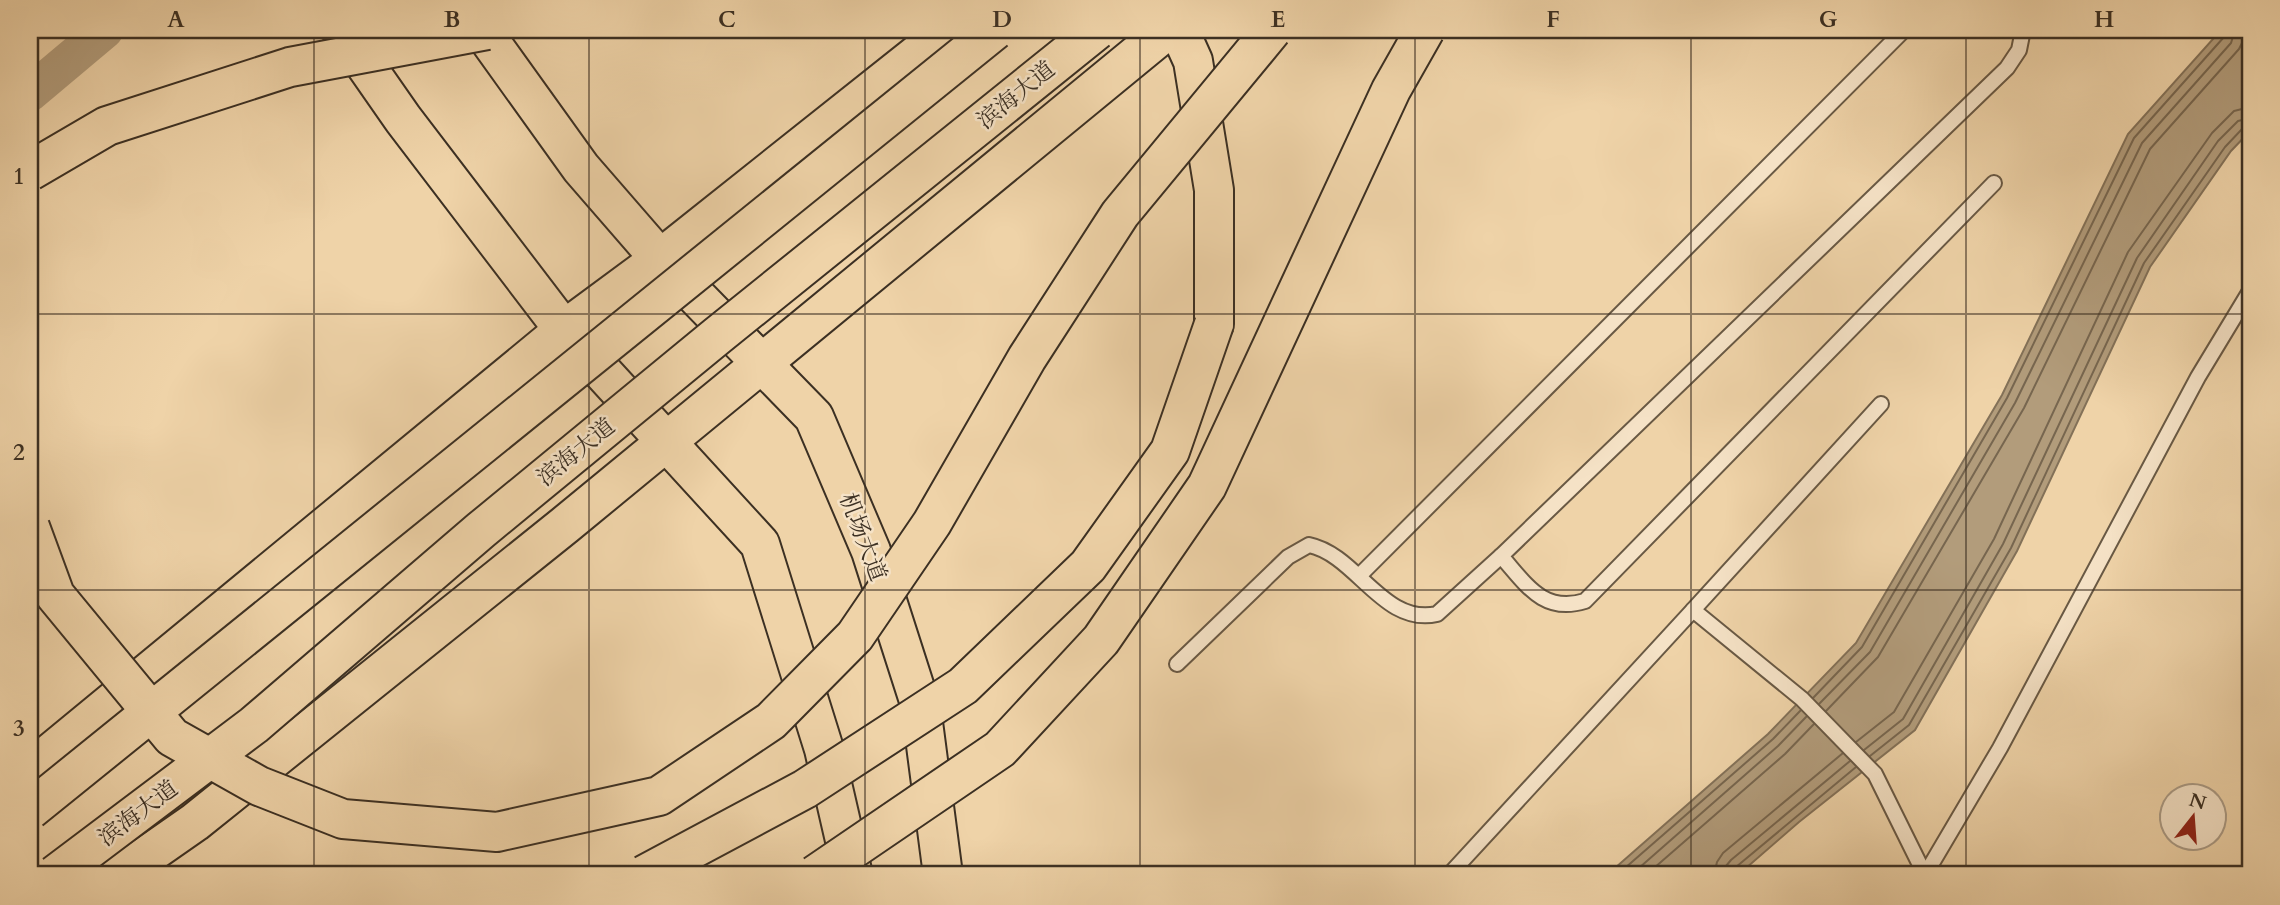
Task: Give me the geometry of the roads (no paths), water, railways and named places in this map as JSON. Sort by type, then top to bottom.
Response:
[{"type":"main road","points":[[341,30],[403,119],[564,330],[760,544],[824,750],[853,875]]},
{"type":"main road","name":"机场大道","points":[[481,30],[581,168],[660,259],[814,417],[871,551],[921,707],[943,875]]},
{"type":"main road","points":[[30,172],[107,126],[290,67],[488,30]]},
{"type":"main road","points":[[30,770],[564,330],[660,259],[948,30]]},
{"type":"main road","points":[[30,810],[995,30]]},
{"type":"main road","name":"滨海大道","points":[[55,875],[254,725],[491,522],[716,336],[1097,30]]},
{"type":"main road","points":[[119,875],[195,822],[565,525],[1167,30]]},
{"type":"main road","points":[[644,875],[805,789],[963,686],[1088,566],[1170,451],[1214,324],[1214,190],[1193,61],[1179,30]]},
{"type":"main road","points":[[30,527],[55,595],[172,737],[259,786],[343,819],[497,832],[659,796],[771,721],[855,636],[932,523],[1027,358],[1120,214],[1272,30]]},
{"type":"main road","points":[[815,875],[1000,749],[1101,640],[1207,486],[1391,90],[1425,30]]},
{"type":"lane","points":[[1359,576],[1904,30]]},
{"type":"lane","points":[[1177,664],[1298,550],[1309,545],[1322,548],[1390,604],[1409,614],[1424,617],[1437,614],[2007,68],[2020,50],[2023,30]]},
{"type":"lane","points":[[1500,556],[1535,594],[1552,603],[1570,606],[1585,601],[1994,183]]},
{"type":"lane","points":[[1925,875],[2000,748],[2198,377],[2250,291]]},
{"type":"lane","points":[[1448,875],[1881,404]]},
{"type":"lane","points":[[1693,610],[1802,699],[1875,774],[1925,875]]},
{"type":"water","points":[[2221,30],[2250,30],[2250,131],[2231,151],[2150,267],[2017,551],[1915,730],[1799,822],[1738,875],[1607,875],[1768,734],[1856,643],[2002,395],[2128,134]]},
{"type":"waterway","points":[[30,93],[105,30]]}]
